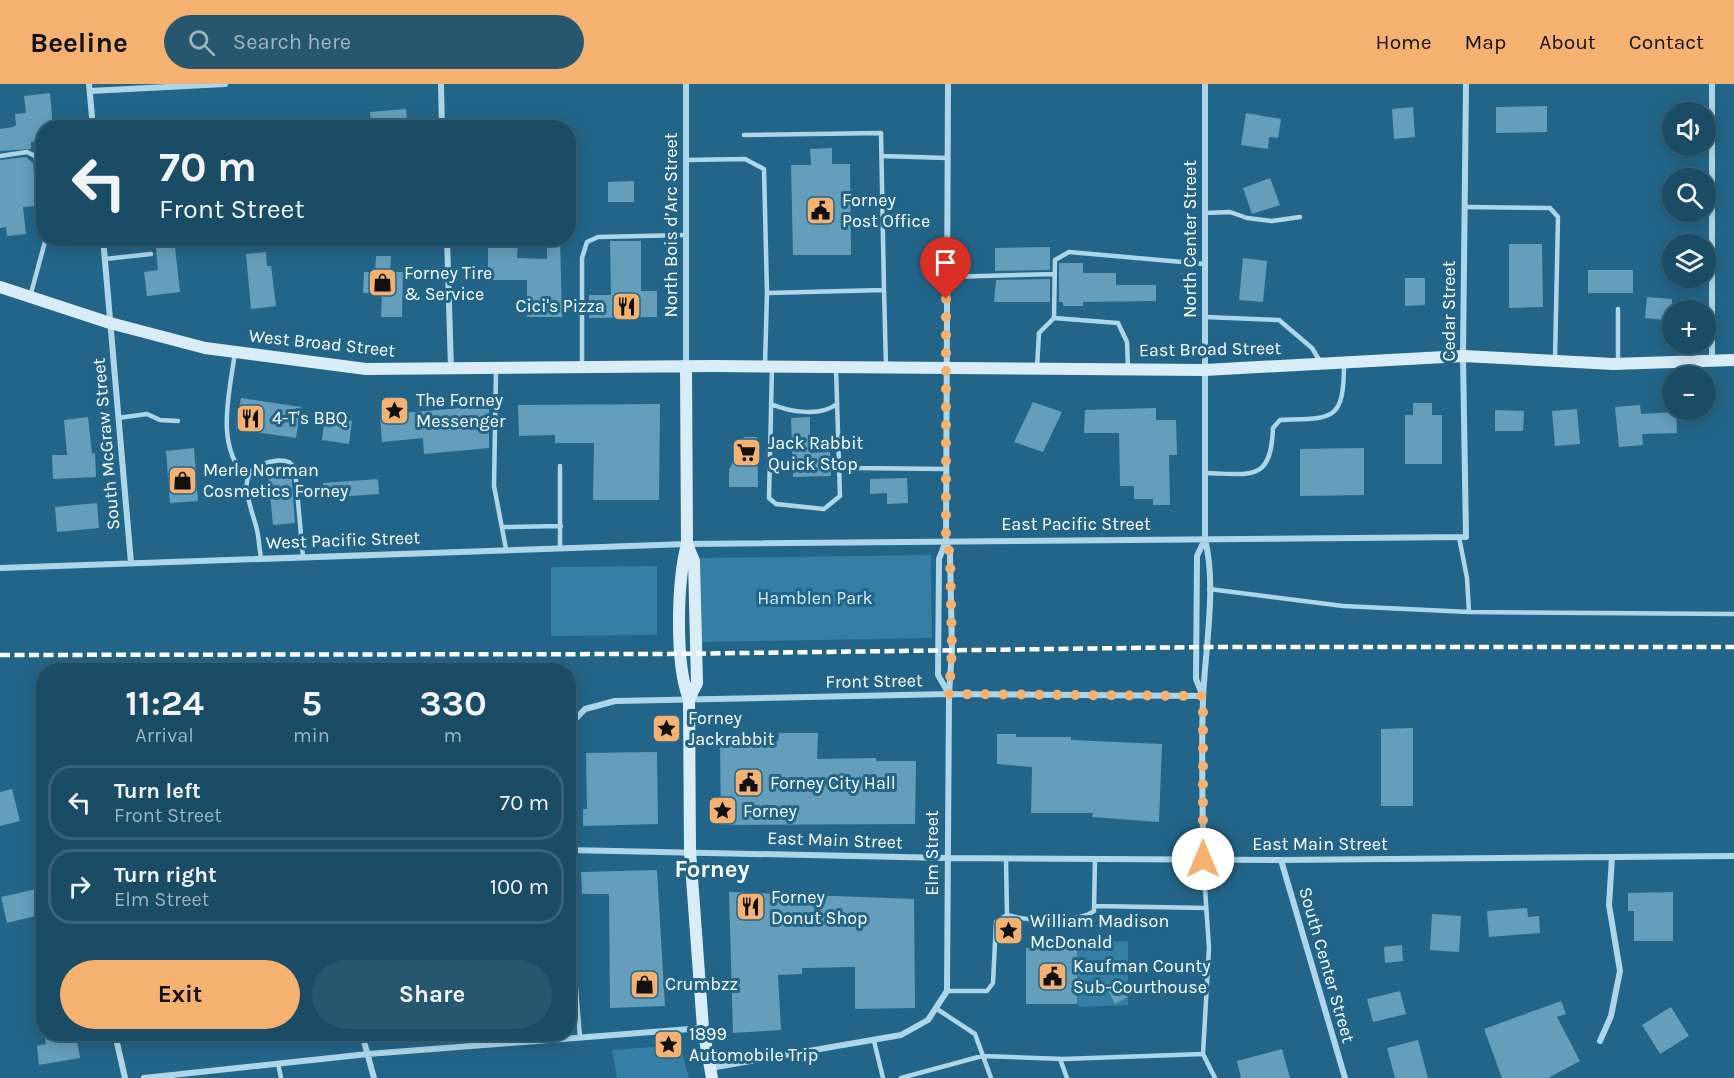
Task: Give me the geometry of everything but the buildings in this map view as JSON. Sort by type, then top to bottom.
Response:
[{"type":"main road","name":"West Broad Street","points":[[0,287],[110,323],[205,348],[366,369],[686,366]]},
{"type":"main road","name":"East Broad Street","points":[[686,366],[945,366],[1204,370],[1463,356],[1618,364],[1734,360]]},
{"type":"main road","points":[[686,366],[687,544],[681,564],[680,652],[682,682],[689,699],[690,851],[703,1028],[711,1073]]},
{"type":"main road","points":[[687,544],[694,561],[697,683],[689,699]]},
{"type":"street","points":[[92,120],[90,88],[225,84]]},
{"type":"street","points":[[441,84],[442,120]]},
{"type":"street","name":"North Bois d’Arc Street","points":[[686,84],[686,366]]},
{"type":"street","name":"Elm Street","points":[[711,1073],[874,1041],[914,1030],[937,1009],[947,991],[949,694],[952,638],[950,554],[946,540],[948,84]]},
{"type":"street","name":"North Center Street","points":[[1203,696],[1209,589],[1209,554],[1205,539],[1205,84]]},
{"type":"street","name":"Cedar Street","points":[[1463,537],[1466,84]]},
{"type":"street","points":[[1712,84],[1712,360]]},
{"type":"street","name":"South McGraw Street","points":[[104,246],[131,563]]},
{"type":"street","points":[[447,246],[452,369]]},
{"type":"street","name":"East Pacific Street","points":[[687,544],[1463,537]]},
{"type":"street","name":"North Center Street","points":[[1203,696],[1196,679],[1197,556],[1205,539]]},
{"type":"street","name":"Elm Street","points":[[946,540],[939,559],[938,675],[949,694]]},
{"type":"street","name":"West Pacific Street","points":[[0,568],[687,544]]},
{"type":"street","name":"Front Street","points":[[576,719],[585,709],[600,703],[689,699],[949,694],[1203,696]]},
{"type":"street","points":[[1203,696],[1203,859]]},
{"type":"street","name":"East Main Street","points":[[576,850],[947,858],[1281,860],[1734,856]]},
{"type":"street","points":[[1600,1041],[1611,1016],[1620,971],[1609,905],[1612,857]]},
{"type":"street","name":"South Center Street","points":[[1281,860],[1345,1078]]},
{"type":"street","points":[[576,1037],[703,1028]]},
{"type":"street","points":[[117,1041],[125,1078]]},
{"type":"street","points":[[364,1041],[374,1078]]},
{"type":"street","points":[[144,1078],[368,1054],[530,1041]]},
{"type":"lane","points":[[744,135],[880,133],[886,366]]},
{"type":"lane","points":[[0,156],[27,152],[35,156],[36,159]]},
{"type":"lane","points":[[882,156],[947,158]]},
{"type":"lane","points":[[686,159],[745,159],[764,170],[768,366],[771,404],[769,498],[776,504],[824,509],[840,496],[836,366]]},
{"type":"lane","points":[[1465,207],[1550,208],[1558,217],[1555,361]]},
{"type":"lane","points":[[1205,213],[1230,212],[1247,218],[1272,221],[1300,217]]},
{"type":"lane","points":[[582,367],[582,258],[587,242],[598,237],[686,235]]},
{"type":"lane","points":[[30,297],[44,246]]},
{"type":"lane","points":[[1037,367],[1039,333],[1054,318],[1055,260],[1069,252],[1205,264]]},
{"type":"lane","points":[[105,259],[151,254]]},
{"type":"lane","points":[[946,277],[1055,274]]},
{"type":"lane","points":[[767,293],[884,290]]},
{"type":"lane","points":[[1618,309],[1618,364]]},
{"type":"lane","points":[[1204,317],[1279,320],[1312,348],[1321,364]]},
{"type":"lane","points":[[1054,318],[1118,323],[1127,342],[1128,369]]},
{"type":"lane","points":[[235,352],[227,440],[235,465],[247,478]]},
{"type":"lane","points":[[1205,472],[1253,474],[1265,465],[1272,454],[1273,428],[1280,420],[1323,418],[1333,414],[1339,408],[1344,383],[1344,363]]},
{"type":"lane","points":[[496,369],[494,486],[507,549]]},
{"type":"lane","points":[[771,404],[787,411],[828,411],[837,404]]},
{"type":"lane","points":[[118,418],[147,414],[160,420],[178,421]]},
{"type":"lane","points":[[261,558],[246,491],[247,478],[255,467],[275,460],[289,462],[295,468],[303,556]]},
{"type":"lane","points":[[839,462],[855,468],[946,469]]},
{"type":"lane","points":[[560,466],[560,548]]},
{"type":"lane","points":[[503,527],[561,526]]},
{"type":"lane","points":[[1463,537],[1469,612]]},
{"type":"lane","points":[[1209,589],[1343,606],[1469,612],[1734,614]]},
{"type":"lane","points":[[1006,858],[1007,915]]},
{"type":"lane","points":[[947,991],[987,991],[993,983],[996,922],[1007,915],[1018,918],[1084,918],[1094,911],[1095,859]]},
{"type":"lane","points":[[1203,859],[1208,960],[1203,1054],[1215,1078]]},
{"type":"lane","points":[[1094,906],[1206,908]]},
{"type":"lane","points":[[576,988],[580,1037]]},
{"type":"lane","points":[[937,1009],[975,1034],[991,1078]]},
{"type":"lane","points":[[874,1041],[883,1078]]},
{"type":"lane","points":[[901,1078],[982,1056],[1060,1059],[1203,1054]]},
{"type":"lane","points":[[1060,1059],[1068,1078]]},
{"type":"lane","points":[[278,1063],[281,1078]]},
{"type":"green space","name":"Hamblen Park","points":[[931,555],[932,638],[700,642],[699,558]]},
{"type":"green space","points":[[657,566],[657,635],[551,636],[551,567]]},
{"type":"green space","points":[[1128,941],[1128,1005],[1081,1007],[1077,1004],[1077,942]]},
{"type":"green space","points":[[680,1045],[689,1078],[617,1078],[612,1050]]},
{"type":"railway","points":[[0,655],[664,654],[1206,647],[1734,647]]},
{"type":"place","name":"Forney Post Office","points":[[821,210]]},
{"type":"place","name":"Forney Tire & Service","points":[[383,283]]},
{"type":"place","name":"Cici's Pizza","points":[[626,306]]},
{"type":"place","name":"The Forney Messenger","points":[[395,410]]},
{"type":"place","name":"4-T's BBQ","points":[[251,418]]},
{"type":"place","name":"Jack Rabbit Quick Stop","points":[[747,453]]},
{"type":"place","name":"Merle Norman Cosmetics Forney","points":[[182,480]]},
{"type":"place","name":"Forney Jackrabbit","points":[[667,728]]},
{"type":"place","name":"Forney City Hall","points":[[749,783]]},
{"type":"place","name":"Forney","points":[[722,811]]},
{"type":"place","name":"Forney Donut Shop","points":[[750,907]]},
{"type":"place","name":"William Madison McDonald","points":[[1009,931]]},
{"type":"place","name":"Kaufman County Sub-Courthouse","points":[[1052,976]]},
{"type":"place","name":"Crumbzz","points":[[644,984]]},
{"type":"place","name":"1899 Automobile Trip","points":[[668,1044]]},
{"type":"district","name":"Forney","points":[[712,869]]},
{"type":"route","points":[[946,299],[946,540],[950,554],[952,650],[949,694],[1203,696],[1203,859]]}]
